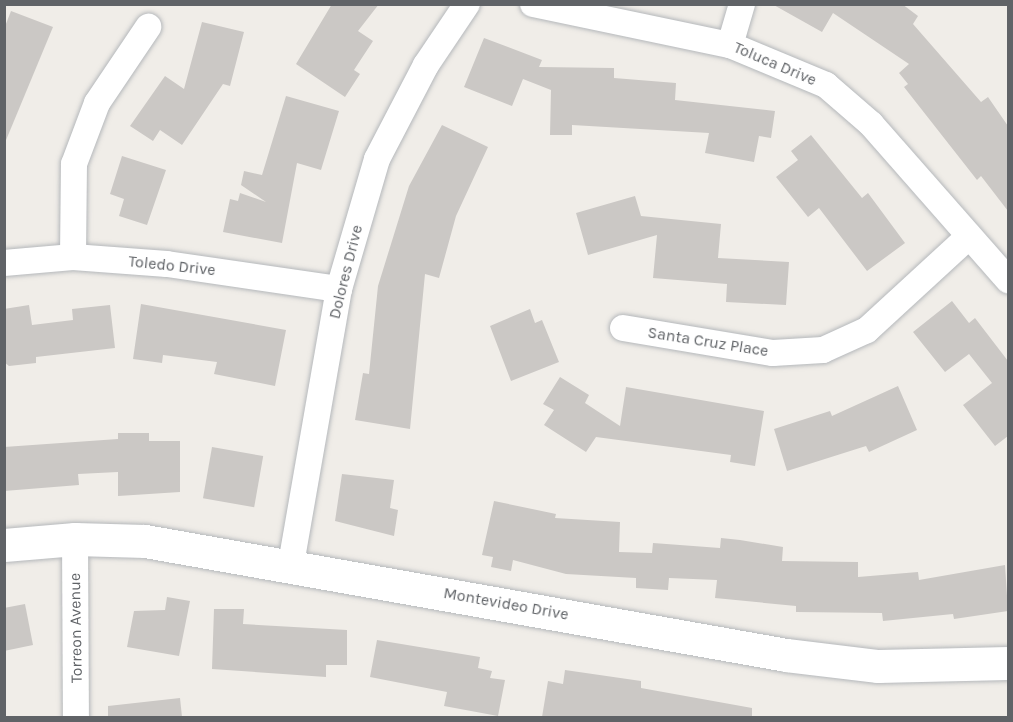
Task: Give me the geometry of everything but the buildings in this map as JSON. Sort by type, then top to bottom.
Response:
[{"type":"street","name":"Dolores Drive","points":[[291,564],[339,289],[377,159],[426,65],[467,4]]},
{"type":"street","name":"Toluca Drive","points":[[533,4],[730,45],[826,85],[871,124],[1008,280]]},
{"type":"street","points":[[730,45],[742,4]]},
{"type":"street","points":[[73,257],[74,164],[97,103],[148,27]]},
{"type":"street","name":"Santa Cruz Place","points":[[623,328],[773,353],[823,350],[867,330],[968,237]]},
{"type":"street","name":"Toledo Drive","points":[[4,263],[73,257],[167,264],[339,289]]},
{"type":"street","name":"Montevideo Drive","points":[[4,545],[75,539],[145,541],[291,564],[786,655],[878,666],[1008,663]]},
{"type":"street","name":"Torreon Avenue","points":[[75,539],[76,717]]}]
